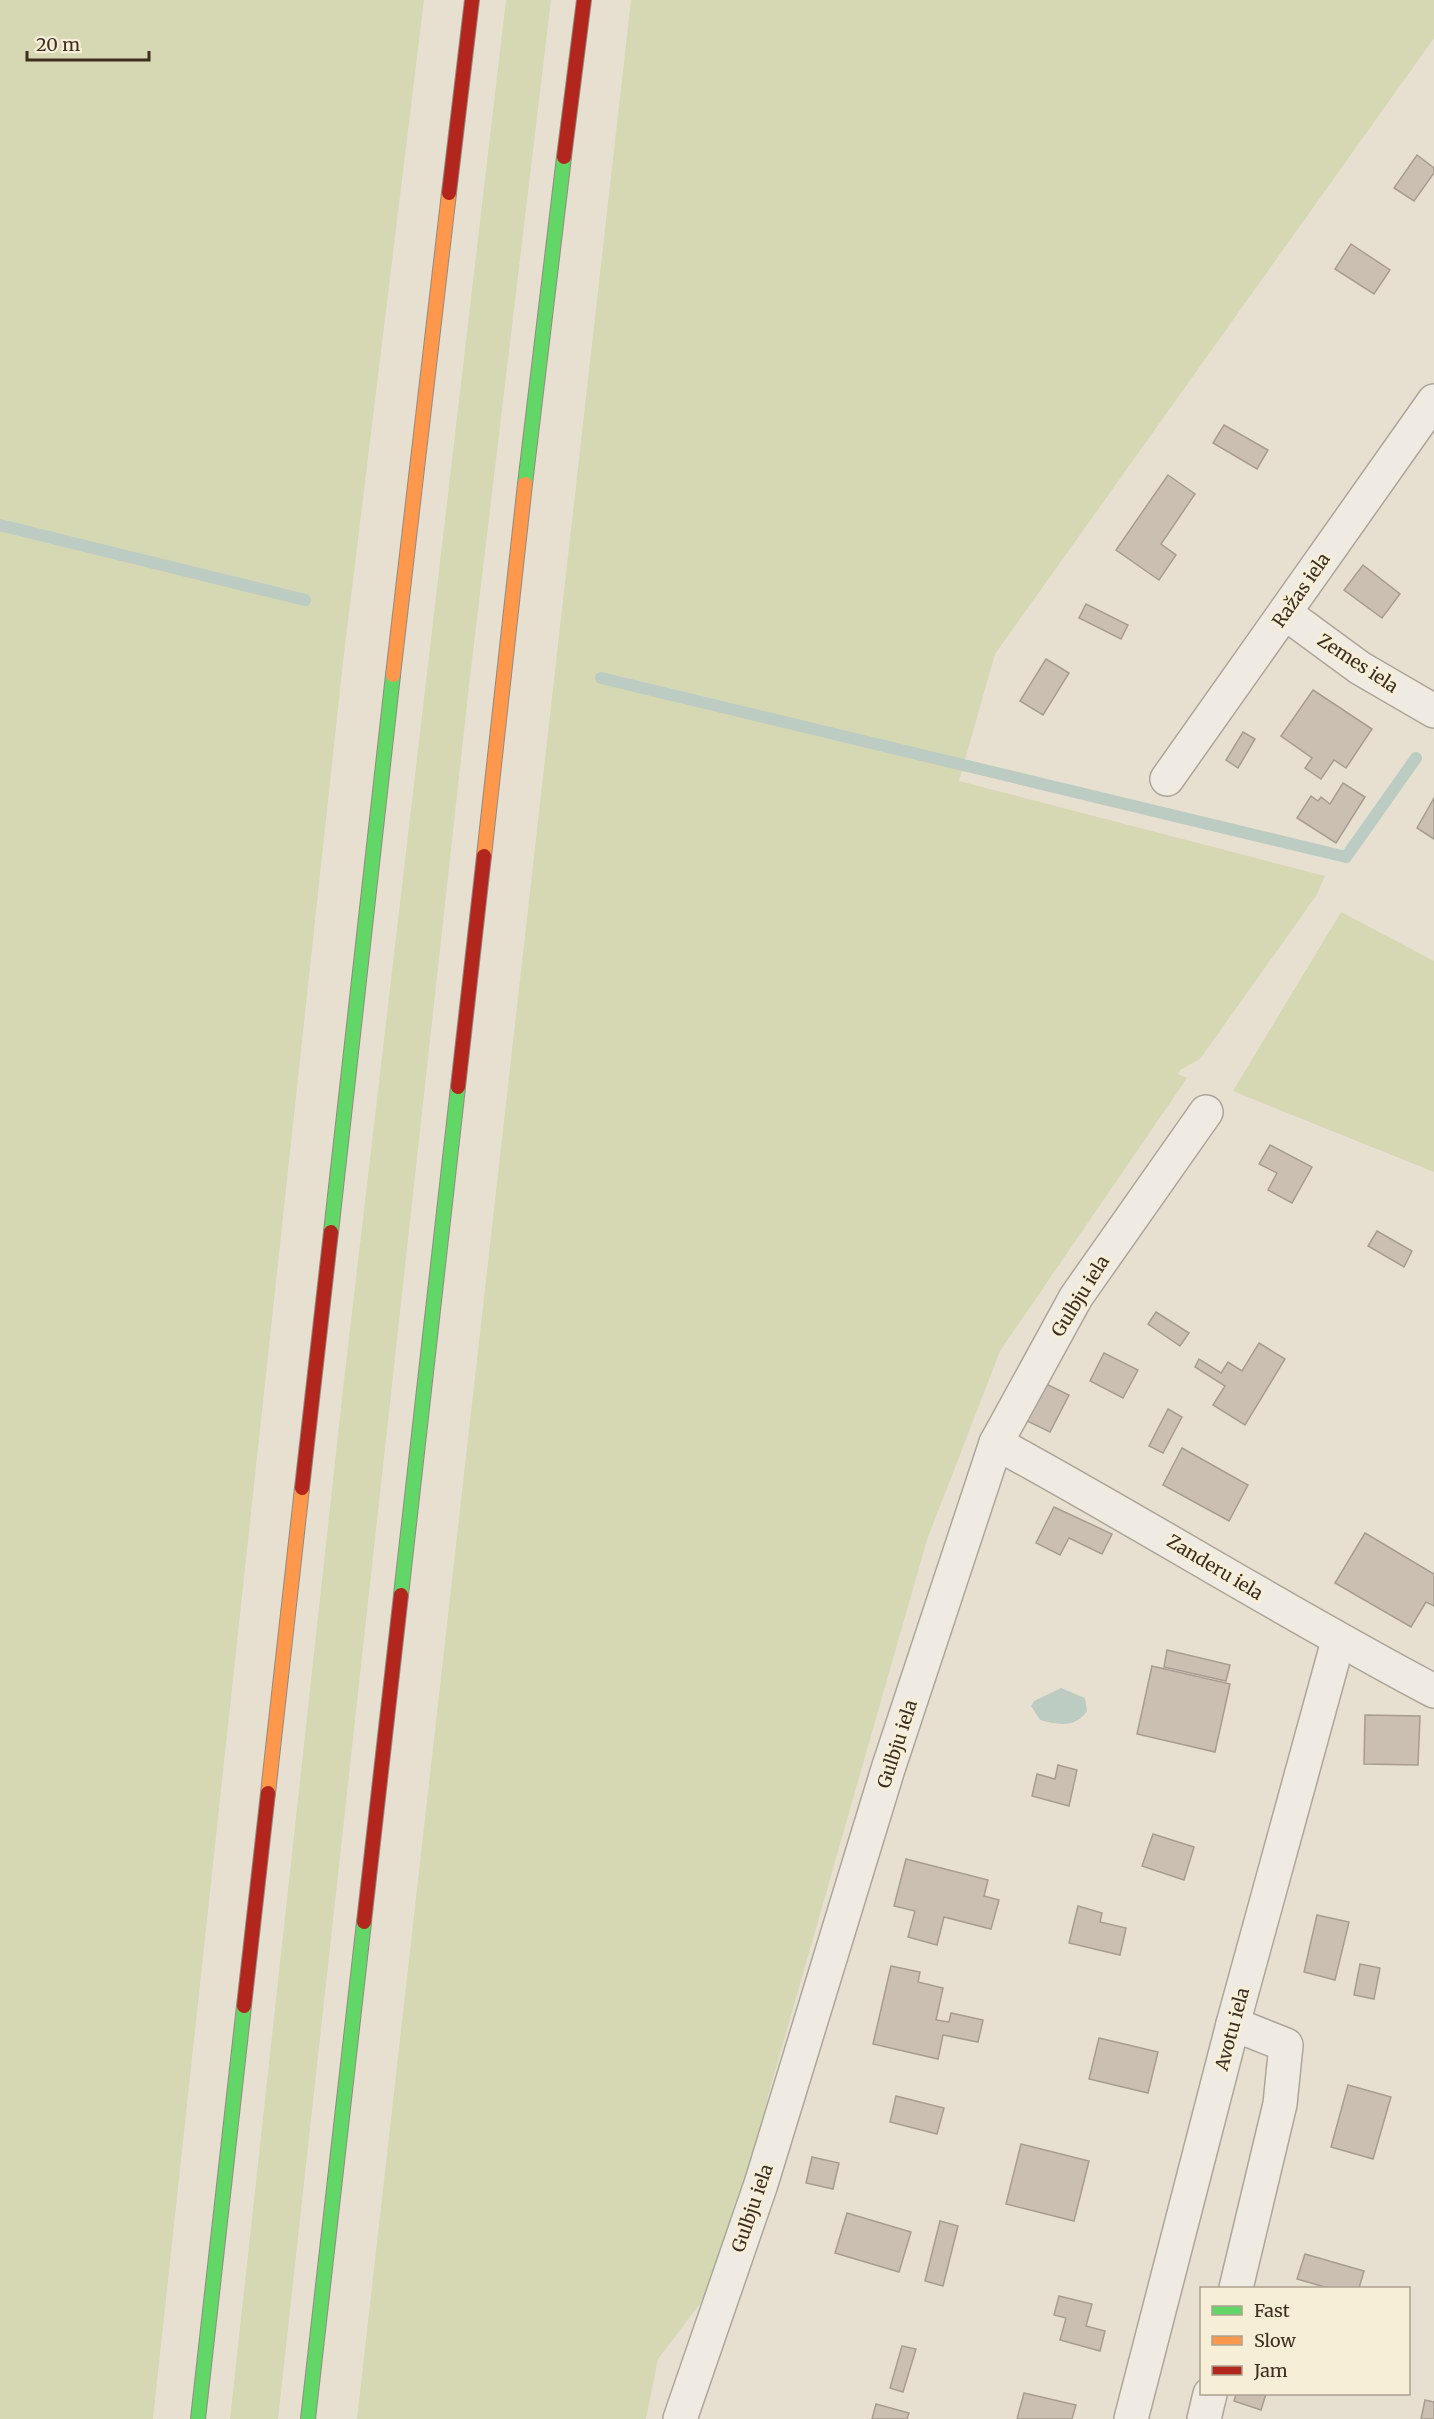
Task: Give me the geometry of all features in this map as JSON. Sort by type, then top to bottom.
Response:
[{"type":"highway","points":[[198,2419],[432,331],[472,0]]},
{"type":"highway","points":[[308,2419],[545,310],[584,0]]},
{"type":"street","name":"Ražas iela","points":[[1167,779],[1434,401]]},
{"type":"street","name":"Zemes iela","points":[[1285,613],[1360,668],[1434,711]]},
{"type":"street","name":"Gulbju iela","points":[[680,2419],[761,2184],[888,1769],[996,1443],[1076,1298],[1206,1112]]},
{"type":"street","name":"Zanderu iela","points":[[996,1443],[1114,1507],[1338,1641],[1434,1691]]},
{"type":"street","name":"Avotu iela","points":[[1131,2419],[1233,2024],[1338,1641]]},
{"type":"street","points":[[1233,2024],[1286,2045],[1280,2104],[1236,2287]]},
{"type":"street","points":[[1204,2419],[1210,2395]]},
{"type":"green space","points":[[0,0],[424,0],[343,662],[153,2419],[0,2419]]},
{"type":"green space","points":[[506,0],[551,0],[470,677],[278,2419],[230,2419],[343,1389]]},
{"type":"green space","points":[[631,0],[1434,0],[1434,38],[995,654],[959,781],[1325,876],[1316,896],[1200,1059],[1180,1070],[1178,1074],[1187,1078],[1000,1351],[927,1540],[768,2096],[757,2172],[728,2267],[658,2359],[646,2419],[357,2419]]},
{"type":"green space","points":[[1341,912],[1434,961],[1434,1172],[1233,1091]]},
{"type":"shaded area","points":[[1061,1688],[1085,1698],[1087,1711],[1072,1723],[1060,1724],[1040,1720],[1031,1706],[1034,1701]]},
{"type":"building","points":[[1417,155],[1434,168],[1434,173],[1414,201],[1394,188]]},
{"type":"building","points":[[1351,244],[1390,270],[1374,294],[1335,269]]},
{"type":"building","points":[[1224,425],[1268,450],[1257,469],[1213,443]]},
{"type":"building","points":[[1168,475],[1195,494],[1161,544],[1176,555],[1159,580],[1116,550]]},
{"type":"building","points":[[1363,565],[1400,594],[1382,618],[1344,590]]},
{"type":"building","points":[[1086,604],[1128,625],[1121,639],[1079,618]]},
{"type":"building","points":[[1046,659],[1069,673],[1043,715],[1020,701]]},
{"type":"building","points":[[1313,690],[1372,729],[1346,768],[1334,760],[1321,779],[1305,768],[1312,758],[1281,736]]},
{"type":"building","points":[[1243,732],[1255,739],[1238,768],[1226,760]]},
{"type":"building","points":[[1343,783],[1365,797],[1336,843],[1297,818],[1311,796],[1318,801],[1321,797],[1330,804]]},
{"type":"building","points":[[1434,798],[1434,839],[1417,828]]},
{"type":"building","points":[[1270,1145],[1312,1167],[1292,1203],[1268,1190],[1277,1173],[1259,1164]]},
{"type":"building","points":[[1377,1231],[1412,1251],[1404,1267],[1368,1246]]},
{"type":"building","points":[[1156,1312],[1189,1333],[1180,1346],[1148,1324]]},
{"type":"building","points":[[1259,1343],[1285,1359],[1245,1425],[1213,1405],[1225,1386],[1195,1367],[1199,1359],[1221,1373],[1228,1362],[1242,1371]]},
{"type":"building","points":[[1104,1353],[1138,1370],[1123,1398],[1090,1381]]},
{"type":"building","points":[[1042,1382],[1069,1395],[1050,1432],[1023,1419]]},
{"type":"building","points":[[1168,1409],[1182,1417],[1163,1453],[1149,1446]]},
{"type":"building","points":[[1182,1448],[1248,1485],[1229,1521],[1163,1485]]},
{"type":"building","points":[[1054,1507],[1112,1534],[1102,1554],[1069,1538],[1060,1555],[1036,1543]]},
{"type":"building","points":[[1365,1533],[1434,1574],[1434,1606],[1426,1602],[1411,1627],[1335,1583]]},
{"type":"building","points":[[1167,1650],[1230,1665],[1226,1681],[1164,1667]]},
{"type":"building","points":[[1152,1666],[1230,1684],[1215,1752],[1137,1734]]},
{"type":"building","points":[[1365,1715],[1420,1716],[1418,1765],[1364,1764]]},
{"type":"building","points":[[1058,1765],[1077,1770],[1069,1806],[1032,1796],[1037,1774],[1055,1779]]},
{"type":"building","points":[[1153,1834],[1194,1847],[1184,1880],[1142,1866]]},
{"type":"building","points":[[906,1859],[988,1880],[984,1896],[999,1900],[991,1929],[944,1917],[937,1945],[908,1937],[915,1911],[894,1906]]},
{"type":"building","points":[[1078,1906],[1102,1913],[1100,1922],[1126,1928],[1120,1955],[1069,1943]]},
{"type":"building","points":[[1317,1915],[1349,1922],[1335,1980],[1304,1972]]},
{"type":"building","points":[[1360,1964],[1380,1968],[1374,1999],[1354,1995]]},
{"type":"building","points":[[891,1966],[920,1972],[918,1982],[943,1988],[936,2020],[949,2022],[951,2013],[983,2020],[978,2042],[943,2035],[938,2059],[873,2044]]},
{"type":"building","points":[[1099,2038],[1158,2052],[1148,2093],[1089,2079]]},
{"type":"building","points":[[1348,2085],[1391,2097],[1373,2159],[1331,2147]]},
{"type":"building","points":[[896,2096],[944,2108],[937,2134],[890,2122]]},
{"type":"building","points":[[1021,2144],[1089,2161],[1074,2221],[1006,2204]]},
{"type":"building","points":[[812,2157],[839,2163],[833,2189],[806,2183]]},
{"type":"building","points":[[847,2213],[911,2232],[899,2272],[835,2253]]},
{"type":"building","points":[[940,2221],[958,2226],[943,2286],[925,2281]]},
{"type":"building","points":[[1305,2254],[1364,2271],[1359,2287],[1325,2287],[1297,2279]]},
{"type":"building","points":[[1059,2296],[1092,2304],[1086,2326],[1105,2331],[1100,2351],[1060,2340],[1066,2318],[1054,2315]]},
{"type":"building","points":[[902,2346],[916,2349],[903,2392],[890,2388]]},
{"type":"building","points":[[1024,2393],[1076,2405],[1072,2419],[1017,2419]]},
{"type":"building","points":[[1236,2395],[1266,2395],[1261,2410],[1234,2401]]},
{"type":"building","points":[[1425,2400],[1434,2402],[1434,2419],[1421,2419]]},
{"type":"building","points":[[876,2404],[909,2413],[907,2419],[872,2419]]},
{"type":"waterway","points":[[0,525],[305,600]]},
{"type":"waterway","points":[[601,678],[1346,857],[1416,758]]},
{"type":"traffic: fast","points":[[525,484],[564,157]]},
{"type":"traffic: fast","points":[[331,1232],[393,675]]},
{"type":"traffic: fast","points":[[401,1595],[458,1087]]},
{"type":"traffic: fast","points":[[308,2419],[364,1922]]},
{"type":"traffic: fast","points":[[198,2419],[244,2006]]},
{"type":"traffic: slow","points":[[393,675],[449,193]]},
{"type":"traffic: slow","points":[[484,856],[525,484]]},
{"type":"traffic: slow","points":[[268,1793],[302,1488]]},
{"type":"traffic: jam","points":[[449,193],[472,0]]},
{"type":"traffic: jam","points":[[564,157],[584,0]]},
{"type":"traffic: jam","points":[[458,1087],[484,856]]},
{"type":"traffic: jam","points":[[302,1488],[331,1232]]},
{"type":"traffic: jam","points":[[364,1922],[401,1595]]},
{"type":"traffic: jam","points":[[244,2006],[268,1793]]}]
